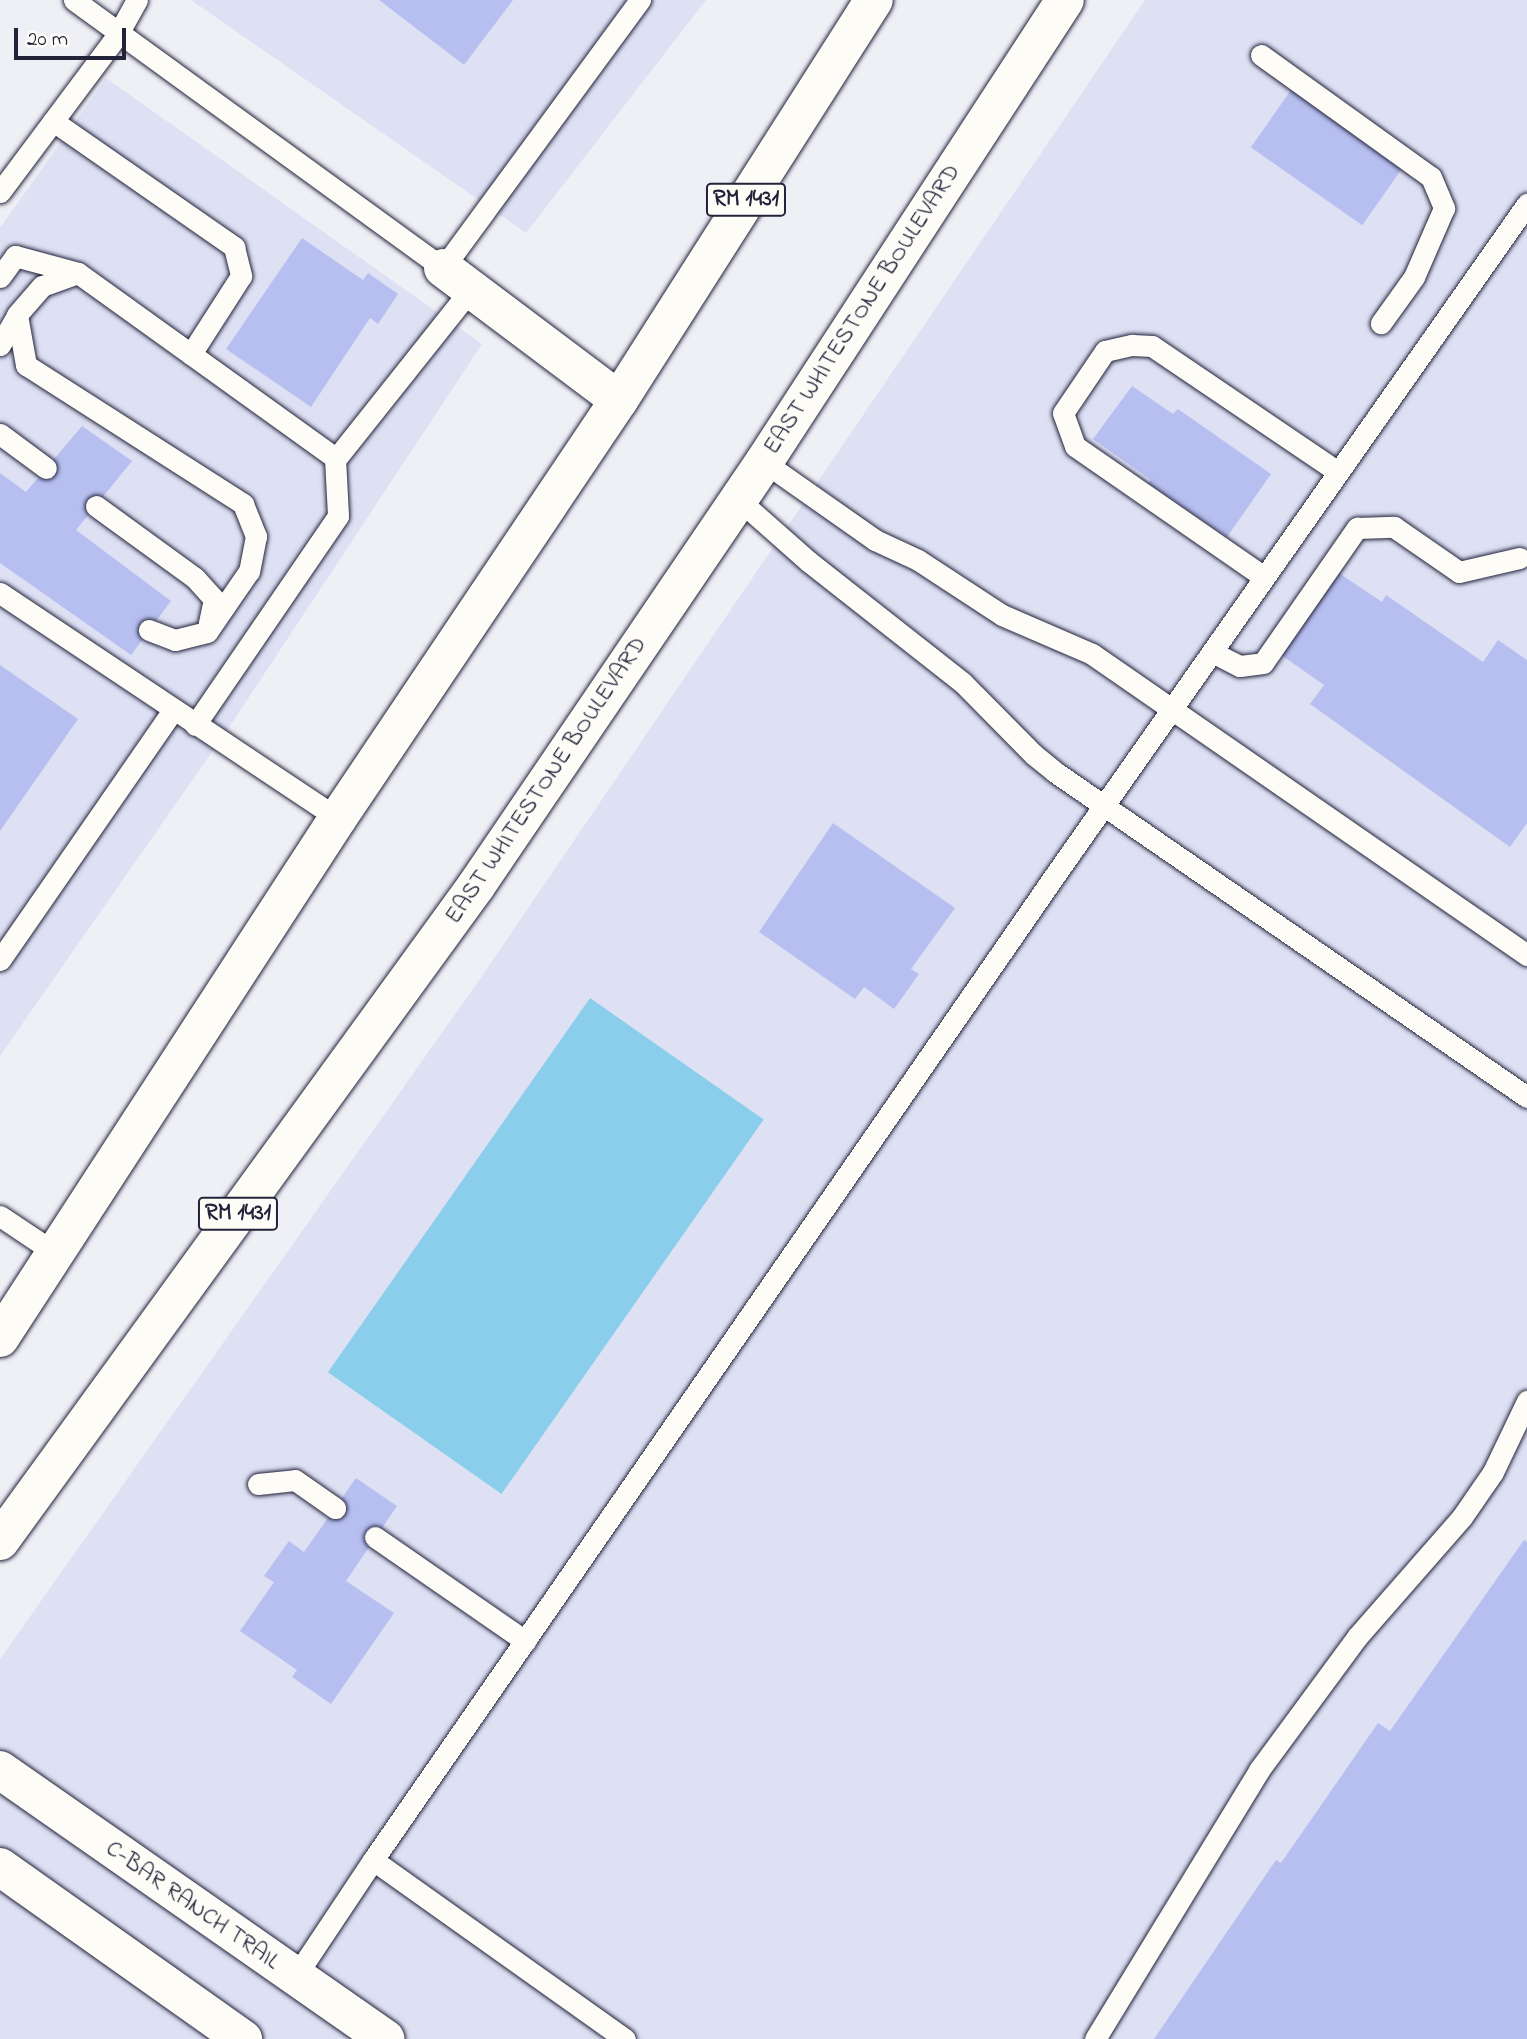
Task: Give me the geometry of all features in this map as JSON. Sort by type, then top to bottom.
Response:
[{"type":"main road","name":"RM 1431","points":[[0,1338],[338,818],[618,400],[874,0]]},
{"type":"main road","name":"EAST WHITESTONE BOULEVARD","points":[[0,1541],[468,898],[739,500],[1065,0]]},
{"type":"main road","points":[[457,278],[618,400]]},
{"type":"main road","name":"C-BAR RANCH TRAIL","points":[[0,1770],[386,2039]]},
{"type":"main road","points":[[0,1867],[243,2039]]},
{"type":"lane","points":[[74,0],[457,278]]},
{"type":"lane","points":[[0,192],[118,34],[137,0]]},
{"type":"lane","points":[[195,725],[338,516],[335,460],[640,0]]},
{"type":"lane","points":[[1261,55],[1432,177],[1444,208],[1414,277],[1381,323]]},
{"type":"lane","points":[[53,121],[234,247],[241,276],[191,354]]},
{"type":"lane","points":[[295,1977],[373,1860],[1105,804],[1527,204]]},
{"type":"lane","points":[[0,277],[15,256],[78,273],[335,460]]},
{"type":"lane","points":[[0,345],[17,315],[42,286],[78,273]]},
{"type":"lane","points":[[17,315],[26,365],[243,504],[256,536],[249,571],[207,632],[175,640],[149,629]]},
{"type":"lane","points":[[1264,577],[1075,446],[1063,413],[1105,351],[1132,345],[1152,346],[1338,472]]},
{"type":"lane","points":[[0,434],[46,468]]},
{"type":"lane","points":[[764,462],[875,540],[918,560],[1002,615],[1093,654],[1527,956]]},
{"type":"lane","points":[[739,500],[808,561],[963,682],[1040,760],[1527,1097]]},
{"type":"lane","points":[[96,506],[195,578],[214,599],[207,632]]},
{"type":"lane","points":[[1212,652],[1240,666],[1263,663],[1357,528],[1394,527],[1459,572],[1519,558]]},
{"type":"lane","points":[[0,593],[338,818]]},
{"type":"lane","points":[[0,960],[173,710]]},
{"type":"lane","points":[[0,1216],[54,1252]]},
{"type":"lane","points":[[1096,2039],[1259,1770],[1357,1637],[1462,1517],[1493,1472],[1527,1401]]},
{"type":"lane","points":[[258,1484],[295,1480],[335,1508]]},
{"type":"lane","points":[[375,1537],[525,1641]]},
{"type":"lane","points":[[373,1860],[625,2039]]},
{"type":"shaded area","points":[[191,0],[706,0],[526,233]]},
{"type":"shaded area","points":[[1145,0],[1527,0],[1527,2039],[0,2039],[0,1659],[482,976]]},
{"type":"shaded area","points":[[106,78],[482,344],[230,726],[0,1056],[0,228]]},
{"type":"water","points":[[590,998],[764,1120],[502,1494],[328,1372]]},
{"type":"building","points":[[379,0],[513,0],[464,65]]},
{"type":"building","points":[[1291,90],[1402,168],[1362,225],[1251,147]]},
{"type":"building","points":[[302,238],[363,280],[368,273],[398,294],[378,324],[370,318],[311,407],[226,349]]},
{"type":"building","points":[[1132,386],[1173,414],[1178,409],[1271,474],[1227,537],[1148,483],[1151,480],[1093,439]]},
{"type":"building","points":[[82,426],[132,461],[76,530],[171,601],[131,655],[0,563],[0,473],[26,492]]},
{"type":"building","points":[[1333,569],[1382,602],[1386,595],[1483,662],[1498,640],[1527,660],[1527,823],[1510,847],[1310,704],[1324,685],[1277,652]]},
{"type":"building","points":[[0,665],[78,719],[0,831]]},
{"type":"building","points":[[833,823],[955,908],[911,969],[919,974],[894,1009],[864,987],[855,999],[759,932]]},
{"type":"building","points":[[356,1478],[397,1506],[346,1581],[394,1613],[331,1704],[292,1677],[297,1670],[240,1631],[274,1582],[264,1576],[289,1541],[304,1552]]},
{"type":"building","points":[[1524,1540],[1527,1542],[1527,2039],[1154,2039],[1276,1860],[1281,1863],[1378,1723],[1390,1731]]}]
